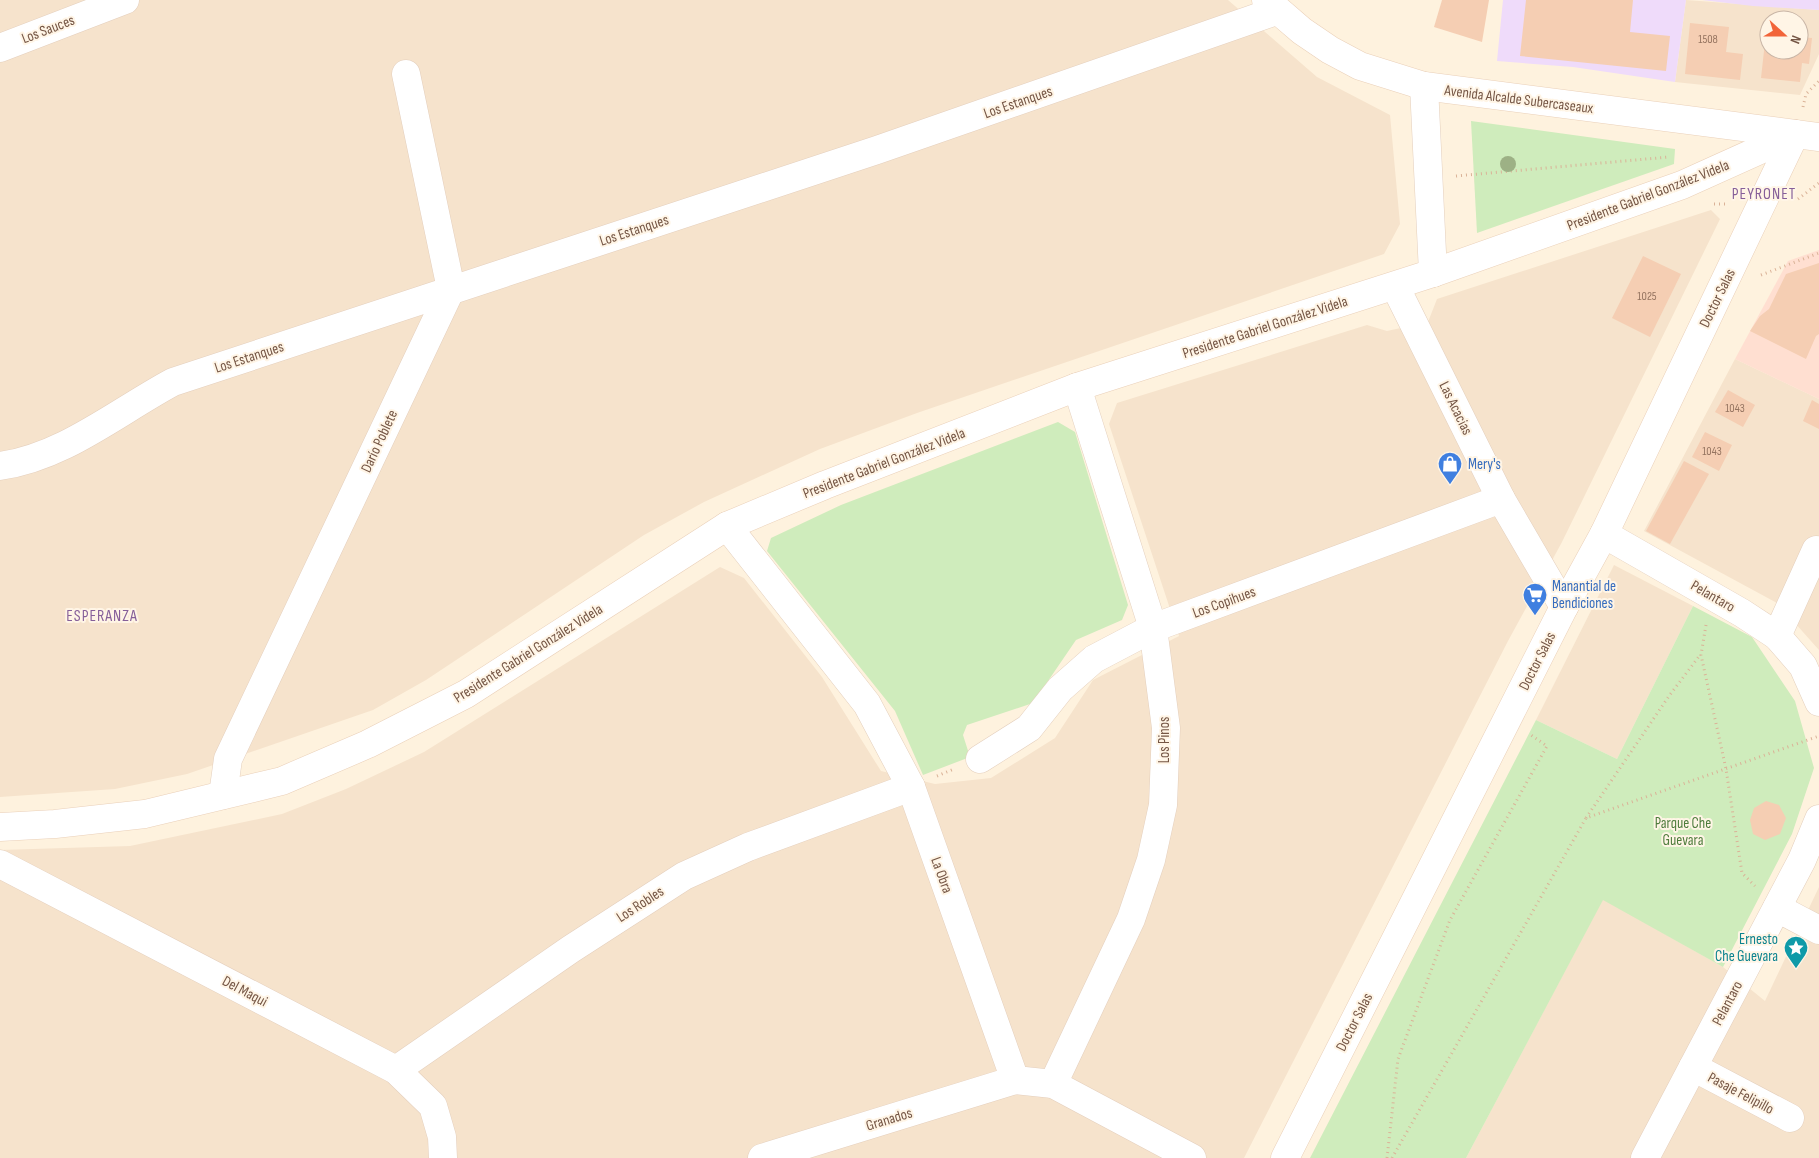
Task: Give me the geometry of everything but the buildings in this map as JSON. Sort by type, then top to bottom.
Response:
[{"type":"street","name":"Los Sauces","points":[[0,48],[125,0]]},
{"type":"street","name":"Avenida Alcalde Subercaseaux","points":[[1271,5],[1330,50],[1360,66],[1424,86],[1807,135]]},
{"type":"street","name":"Los Estanques","points":[[0,466],[38,457],[72,441],[172,382],[877,150],[1271,5]]},
{"type":"street","points":[[406,74],[451,289]]},
{"type":"street","points":[[1424,86],[1434,273]]},
{"type":"street","name":"Presidente Gabriel González Videla","points":[[0,827],[55,824],[145,814],[282,781],[368,744],[466,694],[727,526],[825,485],[1077,387],[1434,273],[1682,185],[1807,135]]},
{"type":"street","name":"Doctor Salas","points":[[1285,1158],[1564,607],[1604,534],[1720,291],[1807,135]]},
{"type":"street","name":"Las Acacias","points":[[1395,286],[1501,499],[1564,607]]},
{"type":"street","name":"Darío Poblete","points":[[222,796],[228,759],[451,289]]},
{"type":"street","name":"Los Pinos","points":[[1053,1084],[1131,919],[1152,860],[1162,805],[1166,728],[1154,628],[1077,387]]},
{"type":"street","name":"Los Copihues","points":[[980,758],[1029,728],[1060,688],[1094,659],[1154,628],[1501,499]]},
{"type":"street","name":"La Obra","points":[[727,526],[867,704],[911,787],[1015,1080]]},
{"type":"street","name":"Pelantaro","points":[[1604,534],[1742,613],[1777,636],[1803,666],[1819,702]]},
{"type":"street","points":[[1777,636],[1816,550]]},
{"type":"street","name":"Los Robles","points":[[396,1070],[571,949],[684,876],[748,847],[911,787]]},
{"type":"street","name":"Pelantaro","points":[[1645,1158],[1802,860],[1819,818]]},
{"type":"street","name":"Del Maqui","points":[[0,864],[396,1070],[433,1106],[442,1137],[443,1158]]},
{"type":"street","points":[[1777,908],[1819,930]]},
{"type":"street","name":"Pasaje Felipillo","points":[[1693,1067],[1790,1118]]},
{"type":"street","points":[[1015,1080],[1053,1084],[1192,1158]]},
{"type":"street","name":"Granados","points":[[762,1158],[1015,1080]]},
{"type":"path","points":[[1428,179],[1677,156]]},
{"type":"path","points":[[1720,291],[1819,254]]},
{"type":"path","points":[[1392,1158],[1586,818],[1668,696],[1701,655],[1726,769],[1742,872]]},
{"type":"path","points":[[1388,1158],[1398,1059],[1450,920],[1547,746],[1507,720]]},
{"type":"path","points":[[1586,818],[1819,736]]},
{"type":"path","points":[[911,787],[980,758]]},
{"type":"shaded area","points":[[0,0],[1228,0],[1317,77],[1390,115],[1400,224],[1384,254],[917,413],[820,449],[704,502],[644,535],[426,680],[373,710],[187,774],[115,789],[0,797]]},
{"type":"shaded area","points":[[1503,0],[1686,0],[1675,82],[1573,67],[1497,61]]},
{"type":"shaded area","points":[[1686,0],[1819,10],[1819,54],[1800,95],[1675,82]]},
{"type":"shaded area","points":[[1702,0],[1819,0],[1819,10],[1753,6]]},
{"type":"shaded area","points":[[1711,210],[1720,219],[1562,542],[1508,641],[1244,1158],[0,1158],[0,850],[130,846],[282,814],[346,789],[424,752],[720,567],[744,578],[822,677],[881,771],[935,784],[991,778],[1055,738],[1093,680],[1179,636],[1109,424],[1117,403],[1367,325],[1387,331],[1428,322],[1437,299]]},
{"type":"shaded area","points":[[1819,250],[1819,399],[1735,359],[1788,261]]},
{"type":"shaded area","points":[[1735,359],[1819,399],[1819,650],[1777,603],[1644,531]]},
{"type":"shaded area","points":[[1614,565],[1693,606],[1617,759],[1536,720]]},
{"type":"shaded area","points":[[1819,887],[1819,1158],[1466,1158],[1603,899],[1723,967],[1765,1001]]},
{"type":"green space","points":[[1471,121],[1675,149],[1674,164],[1477,233]]},
{"type":"green space","points":[[1058,422],[1075,432],[1128,605],[1122,620],[1076,640],[1033,703],[967,725],[963,735],[970,757],[923,775],[895,711],[767,551],[771,538],[841,505]]},
{"type":"green space","name":"Parque Che Guevara","points":[[1693,606],[1752,637],[1795,701],[1814,768],[1792,834],[1723,967],[1603,900],[1466,1158],[1310,1158],[1536,720],[1617,759]]},
{"type":"place","name":"Mery's","points":[[1450,485]]},
{"type":"place","name":"Manantial de Bendiciones","points":[[1535,616]]},
{"type":"place","name":"Ernesto Che Guevara","points":[[1796,969]]},
{"type":"district","name":"PEYRONET","points":[[1764,193]]},
{"type":"district","name":"ESPERANZA","points":[[102,615]]}]
